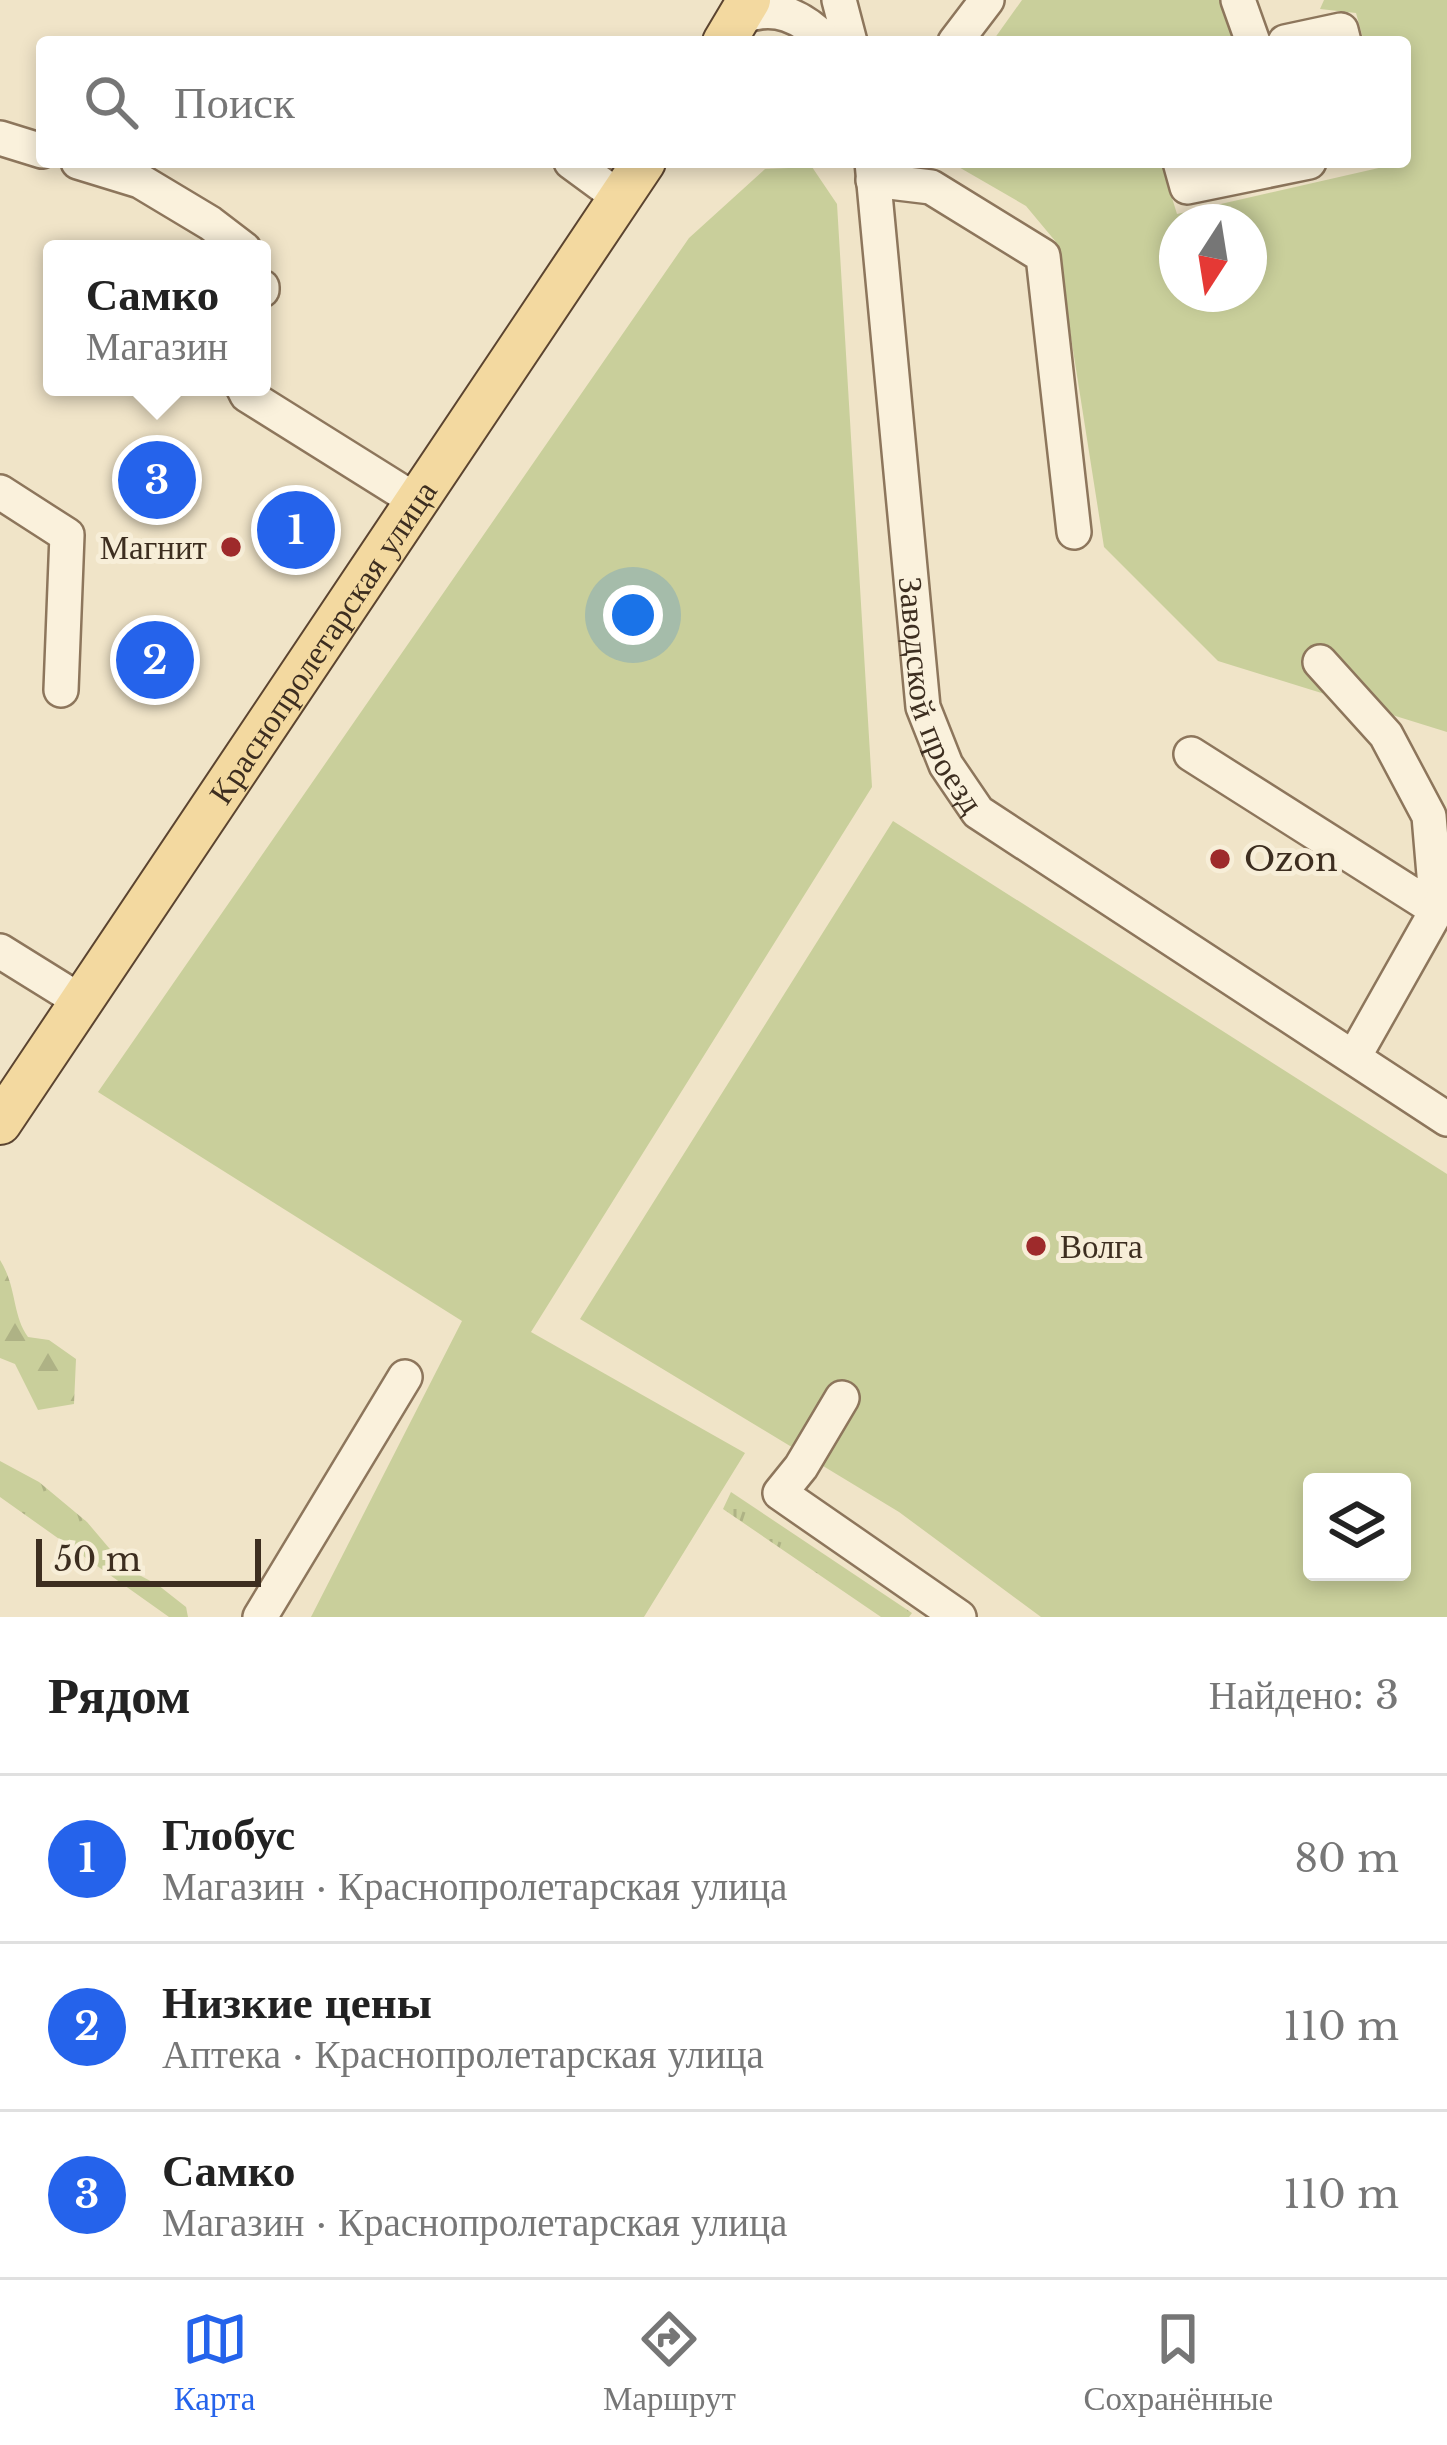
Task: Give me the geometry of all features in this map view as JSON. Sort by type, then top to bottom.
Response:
[{"type":"main road","name":"Краснопролетарская улица","points":[[0,1124],[640,168]]},
{"type":"street","points":[[839,0],[848,36]]},
{"type":"street","points":[[960,36],[987,0]]},
{"type":"street","points":[[1238,0],[1251,36]]},
{"type":"street","points":[[738,20],[755,11],[783,13],[821,36]]},
{"type":"street","points":[[1314,36],[1342,30],[1343,36]]},
{"type":"street","points":[[0,138],[36,149]]},
{"type":"street","points":[[98,168],[140,181],[232,240]]},
{"type":"street","points":[[580,168],[620,198]]},
{"type":"street","points":[[1181,168],[1186,188],[1281,168]]},
{"type":"street","points":[[873,171],[931,187],[1043,256],[1074,532]]},
{"type":"street","name":"Заводской проезд","points":[[873,171],[923,707],[946,765],[978,812],[1447,1119]]},
{"type":"street","points":[[250,396],[418,502]]},
{"type":"street","points":[[0,492],[67,535],[62,690]]},
{"type":"street","points":[[1319,662],[1386,735],[1429,816],[1442,901],[1354,1058]]},
{"type":"street","points":[[1190,754],[1442,901]]},
{"type":"street","points":[[0,951],[82,1003]]},
{"type":"street","points":[[260,1617],[405,1377]]},
{"type":"street","points":[[842,1398],[781,1493],[959,1617]]},
{"type":"green space","points":[[1022,0],[1255,0],[1244,34],[1238,36],[996,36]]},
{"type":"green space","points":[[1324,0],[1447,0],[1447,732],[1218,661],[1104,547],[1056,242],[1026,206],[960,168],[1163,168],[1174,204],[1159,204],[1159,312],[1267,312],[1267,204],[1221,204],[1379,168],[1411,168],[1411,36],[1362,36],[1356,13],[1320,9]]},
{"type":"green space","points":[[813,168],[837,204],[872,787],[531,1332],[745,1453],[644,1617],[311,1617],[462,1321],[98,1092],[689,238],[765,169]]},
{"type":"green space","name":"Волга","points":[[893,821],[1447,1174],[1447,1617],[1041,1617],[899,1512],[580,1319]]},
{"type":"green space","points":[[0,1260],[28,1337],[49,1340],[76,1359],[74,1404],[38,1410],[15,1364],[0,1358]]},
{"type":"green space","points":[[0,1461],[39,1482],[87,1522],[126,1568],[186,1607],[188,1617],[169,1617],[0,1497]]},
{"type":"green space","points":[[731,1492],[912,1613],[881,1617],[723,1509]]},
{"type":"place","name":"Самко","points":[[157,480]]},
{"type":"place","name":"Глобус","points":[[296,530]]},
{"type":"place","name":"Магнит","points":[[231,547]]},
{"type":"place","name":"Низкие цены","points":[[155,660]]},
{"type":"place","name":"Ozon","points":[[1220,859]]},
{"type":"place","name":"Волга","points":[[1036,1246]]}]
